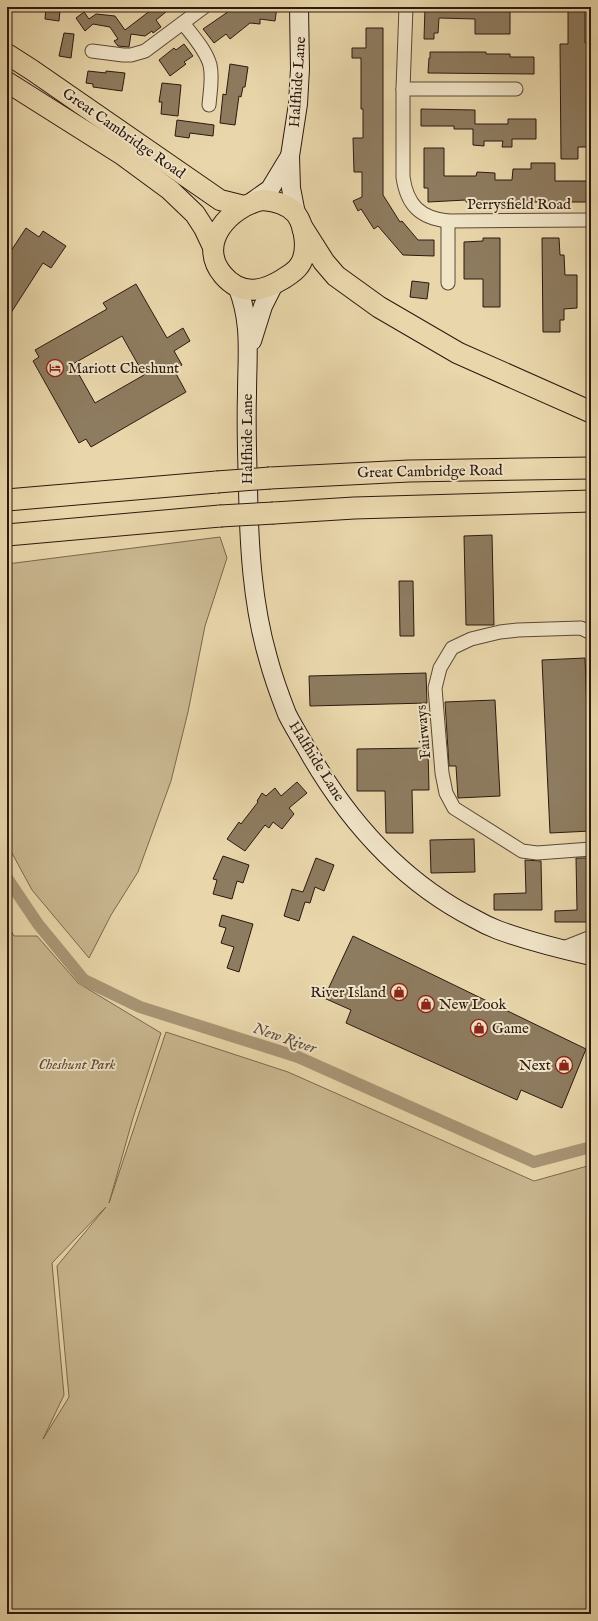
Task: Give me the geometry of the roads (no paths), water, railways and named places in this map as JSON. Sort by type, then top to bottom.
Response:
[{"type":"highway","points":[[299,221],[324,262],[336,276],[378,307],[458,353],[591,412]]},
{"type":"highway","name":"Great Cambridge Road","points":[[7,500],[270,478],[409,470],[591,468]]},
{"type":"highway","points":[[7,535],[220,516],[354,508],[591,501]]},
{"type":"main road","name":"Halfhide Lane","points":[[299,7],[299,97],[290,156],[291,188],[299,221]]},
{"type":"main road","name":"Great Cambridge Road","points":[[7,54],[39,74],[220,200],[248,204]]},
{"type":"main road","name":"Great Cambridge Road","points":[[7,82],[120,154],[170,190],[195,214],[213,247]]},
{"type":"main road","name":"Halfhide Lane","points":[[248,204],[270,189],[290,156]]},
{"type":"main road","points":[[263,200],[284,204],[299,221],[306,246],[304,258],[293,272],[273,286],[260,290],[248,290],[236,286],[216,265],[213,247],[222,223],[248,204],[263,200]]},
{"type":"main road","name":"Halfhide Lane","points":[[236,286],[245,308],[249,354],[247,392],[247,455],[249,530],[253,570],[258,609],[268,658],[288,714],[316,766],[353,818],[384,852],[420,885],[454,908],[497,930],[560,949],[591,956]]},
{"type":"main road","name":"Halfhide Lane","points":[[249,354],[263,306],[273,286]]},
{"type":"street","points":[[92,51],[123,56],[139,54],[151,48],[204,7]]},
{"type":"street","name":"Perrysfield Road","points":[[406,7],[403,89],[403,177],[405,189],[413,204],[425,215],[439,220],[448,221],[591,220]]},
{"type":"street","points":[[183,23],[202,49],[210,64],[211,84],[209,105]]},
{"type":"street","points":[[403,89],[516,89]]},
{"type":"street","name":"Perrysfield Road","points":[[448,221],[448,283]]},
{"type":"street","name":"Fairways","points":[[591,633],[581,628],[518,630],[500,632],[472,639],[452,648],[440,668],[435,688],[442,773],[446,793],[454,808],[522,851],[537,852],[591,849]]},
{"type":"street","points":[[560,949],[591,937]]},
{"type":"waterway","name":"New River","points":[[7,878],[38,924],[84,980],[140,1007],[298,1057],[534,1162],[591,1147]]},
{"type":"place","name":"Mariott Cheshunt","points":[[55,368]]},
{"type":"place","name":"River Island","points":[[399,992]]},
{"type":"place","name":"New Look","points":[[426,1004]]},
{"type":"place","name":"Game","points":[[479,1028]]},
{"type":"place","name":"Next","points":[[564,1065]]},
{"type":"park label","name":"Cheshunt Park","points":[[77,1064]]}]
